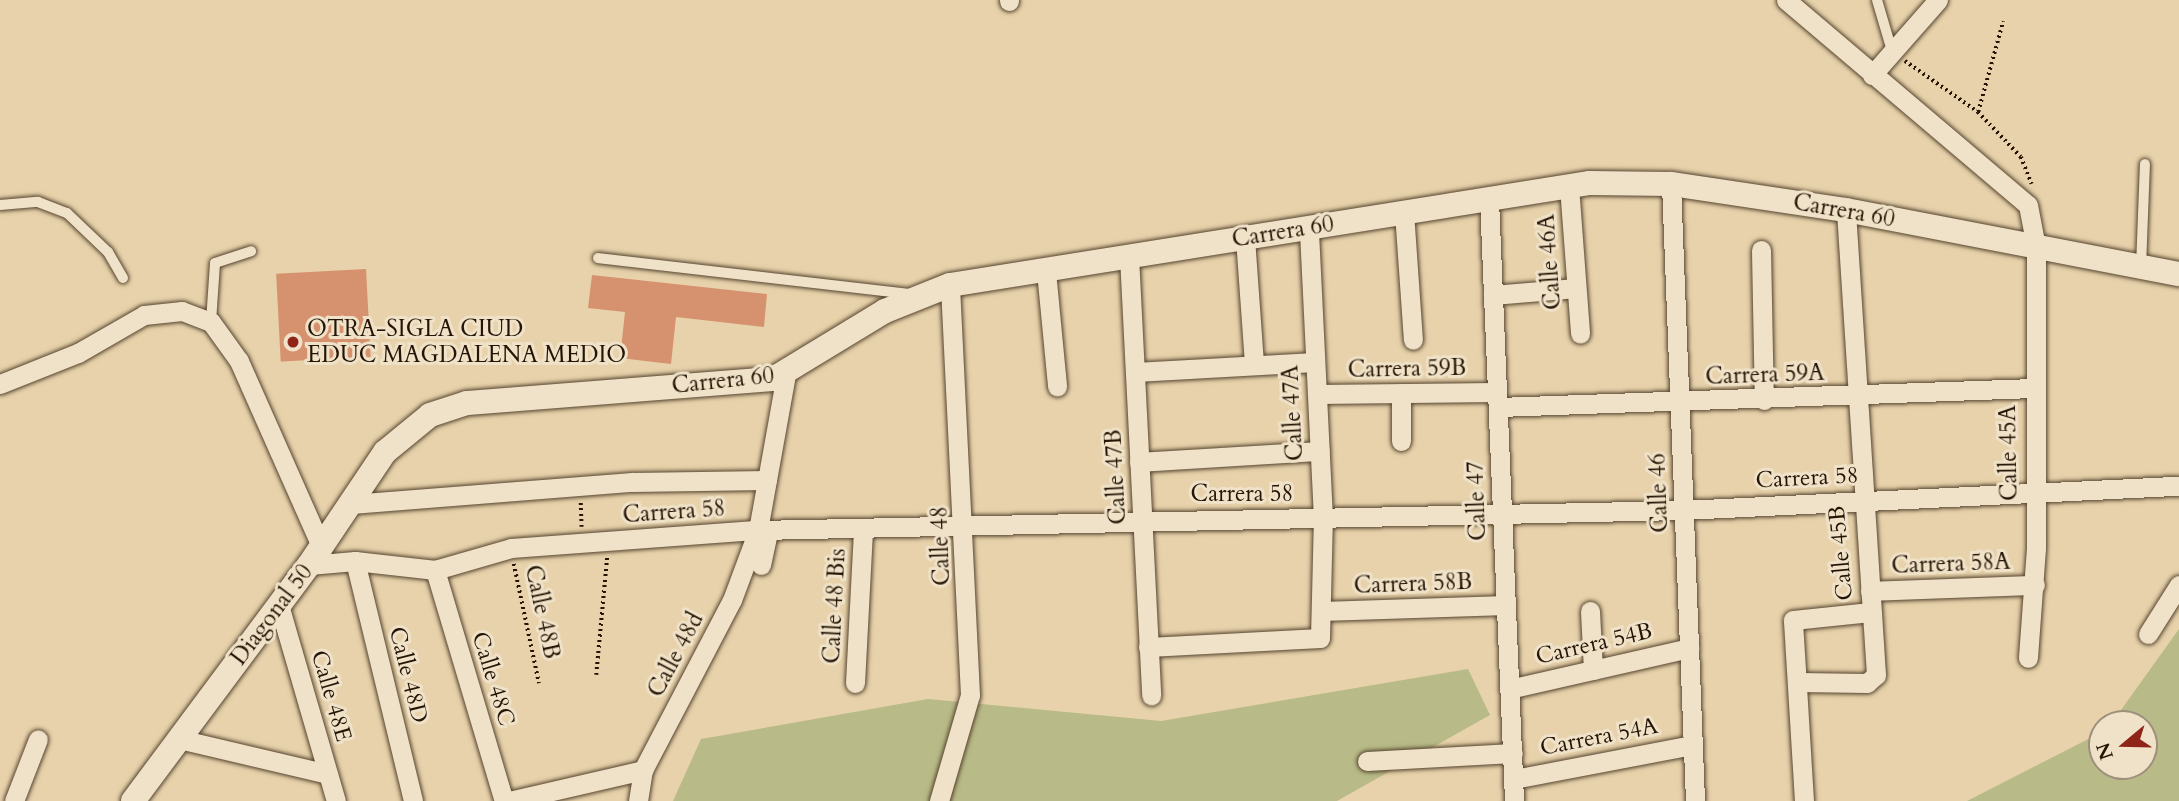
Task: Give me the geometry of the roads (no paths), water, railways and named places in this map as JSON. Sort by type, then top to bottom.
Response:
[{"type":"street","points":[[1786,0],[1872,75],[1938,0]]},
{"type":"street","name":"Calle 45A","points":[[1872,75],[2028,205],[2036,247],[2033,388],[2035,585],[2028,658]]},
{"type":"street","name":"Carrera 60","points":[[410,427],[467,403],[786,374],[922,295],[950,285],[1569,186],[1671,184],[1846,210],[2179,274]]},
{"type":"street","name":"Calle 46","points":[[1671,184],[1695,801]]},
{"type":"street","name":"Calle 46A","points":[[1569,186],[1580,334]]},
{"type":"street","name":"Calle 47","points":[[1489,199],[1514,801]]},
{"type":"street","name":"Calle 45B","points":[[1798,681],[1872,680],[1870,591],[1854,396],[1846,210]]},
{"type":"street","points":[[1404,212],[1413,340]]},
{"type":"street","name":"Calle 47A","points":[[1149,647],[1320,638],[1323,611],[1322,518],[1309,228]]},
{"type":"street","points":[[1245,238],[1254,365]]},
{"type":"street","points":[[1761,250],[1764,400]]},
{"type":"street","name":"Calle 47B","points":[[1129,256],[1151,695]]},
{"type":"street","points":[[1046,271],[1057,386]]},
{"type":"street","name":"Calle 48","points":[[939,801],[970,695],[966,527],[950,285]]},
{"type":"street","points":[[1493,295],[1576,288]]},
{"type":"street","points":[[0,384],[78,353],[145,315],[182,311],[211,322],[239,361],[316,556]]},
{"type":"street","name":"Carrera 59B","points":[[1135,372],[1315,362]]},
{"type":"street","points":[[761,565],[767,480],[786,374]]},
{"type":"street","name":"Carrera 59A","points":[[1498,399],[1681,402],[2033,388]]},
{"type":"street","points":[[1401,393],[1401,441]]},
{"type":"street","name":"Carrera 59B","points":[[1317,394],[1401,393],[1498,399]]},
{"type":"street","name":"Diagonal 50","points":[[132,801],[410,427]]},
{"type":"street","points":[[1139,462],[1320,451]]},
{"type":"street","points":[[351,504],[580,486],[767,480]]},
{"type":"street","name":"Carrera 58","points":[[316,556],[435,570],[511,548],[763,531],[863,532],[1142,520],[1322,518],[1502,510],[1683,510],[2179,486]]},
{"type":"street","name":"Calle 48d","points":[[638,801],[643,770],[732,600],[763,531]]},
{"type":"street","name":"Calle 48 Bis","points":[[855,683],[863,532]]},
{"type":"street","name":"Calle 48D","points":[[355,561],[413,801]]},
{"type":"street","name":"Calle 48C","points":[[435,570],[507,801]]},
{"type":"street","name":"Carrera 58A","points":[[1870,591],[2035,585]]},
{"type":"street","points":[[2148,634],[2179,585]]},
{"type":"street","name":"Calle 48E","points":[[279,605],[336,801]]},
{"type":"street","name":"Carrera 58B","points":[[1323,611],[1504,606]]},
{"type":"street","points":[[1590,611],[1592,670]]},
{"type":"street","points":[[1804,801],[1798,681],[1791,628],[1798,616],[1871,612]]},
{"type":"street","name":"Carrera 54B","points":[[1509,689],[1689,648]]},
{"type":"street","points":[[14,801],[38,739]]},
{"type":"street","points":[[179,739],[328,775]]},
{"type":"street","name":"Carrera 54A","points":[[1514,779],[1693,745]]},
{"type":"street","points":[[1367,761],[1513,752]]},
{"type":"street","points":[[507,801],[643,770]]},
{"type":"lane","points":[[1877,0],[1892,52]]},
{"type":"lane","points":[[2141,267],[2146,164]]},
{"type":"lane","points":[[0,205],[38,202],[67,213],[108,252],[123,278]]},
{"type":"lane","points":[[211,322],[215,263],[251,251]]},
{"type":"lane","points":[[598,258],[922,295]]},
{"type":"place","name":"OTRA-SIGLA CIUD EDUC MAGDALENA MEDIO","points":[[293,342]]}]
